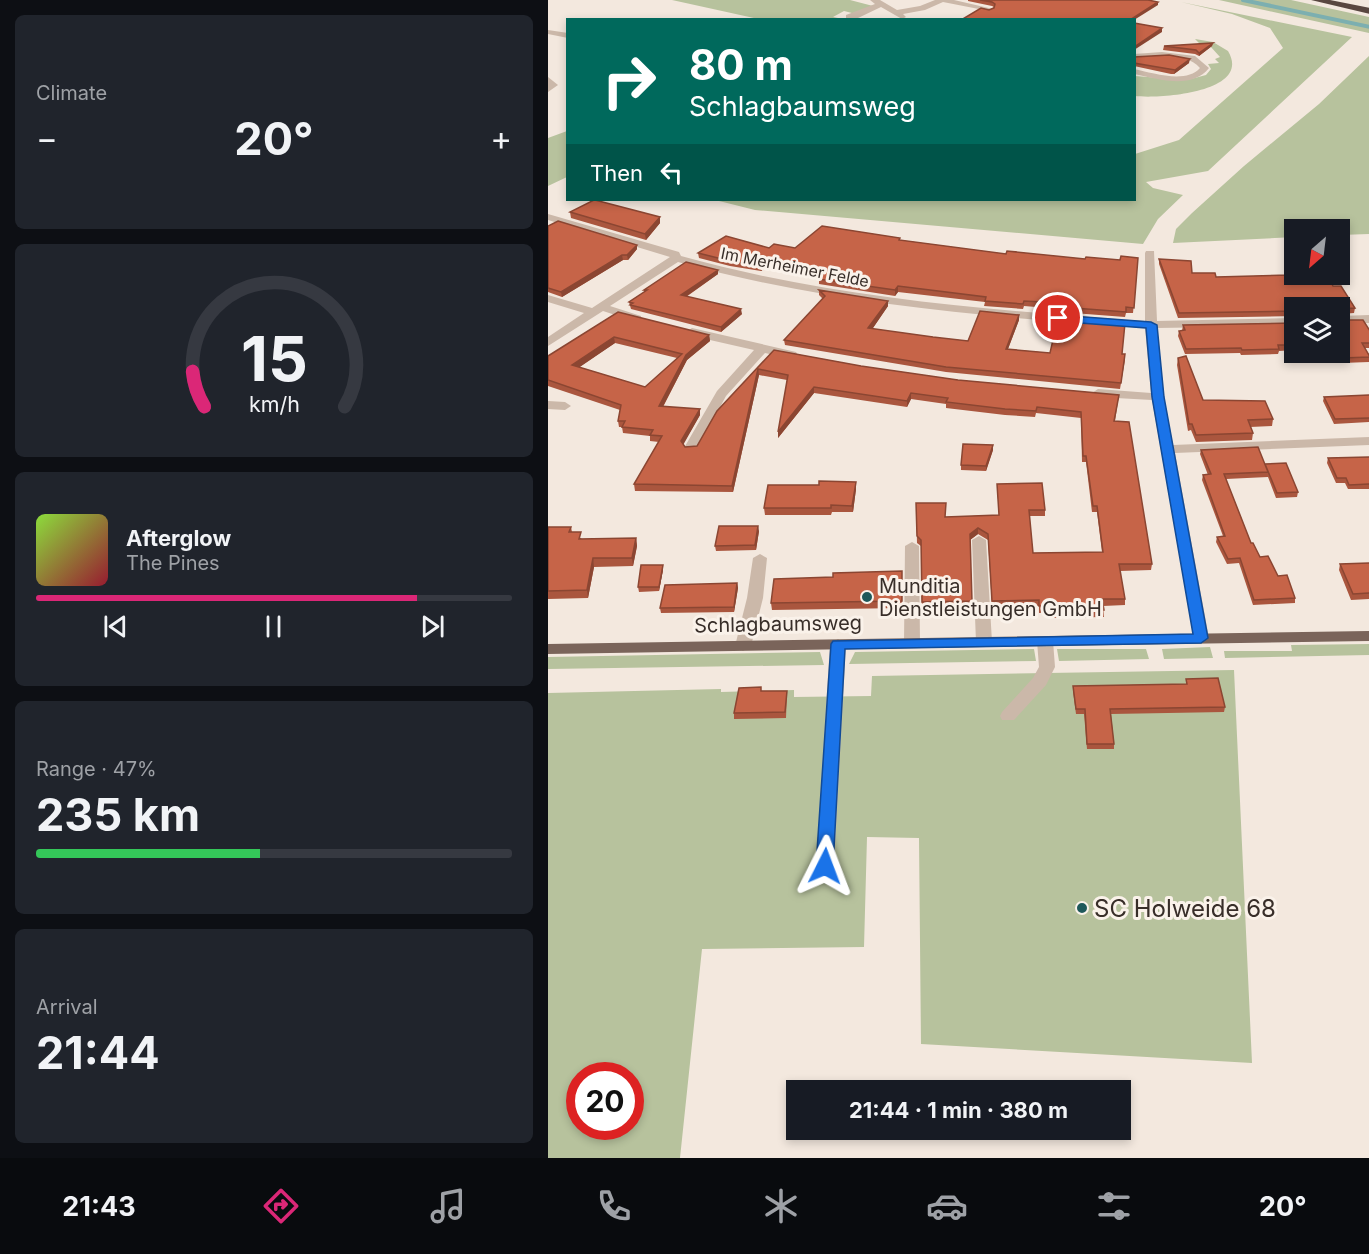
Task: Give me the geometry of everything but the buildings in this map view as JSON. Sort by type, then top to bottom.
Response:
[{"type":"highway","points":[[1316,0],[1370,11]]},
{"type":"main road","name":"Schlagbaumsweg","points":[[548,649],[1370,636]]},
{"type":"street","points":[[895,13],[922,8],[942,0],[989,9]]},
{"type":"street","points":[[849,16],[853,17],[878,2],[904,18]]},
{"type":"street","points":[[548,32],[566,36]]},
{"type":"street","points":[[1136,57],[1163,53],[1179,55],[1195,59],[1205,69],[1199,75],[1186,78],[1136,72]]},
{"type":"street","points":[[548,80],[554,85],[548,89]]},
{"type":"street","name":"Im Merheimer Felde","points":[[548,217],[675,254],[676,258],[730,273],[876,299],[997,314],[1151,325],[1284,322]]},
{"type":"street","points":[[1150,253],[1151,325],[1158,397],[1201,638]]},
{"type":"street","points":[[548,342],[676,258]]},
{"type":"street","points":[[548,298],[652,322]]},
{"type":"street","points":[[1350,320],[1370,319]]},
{"type":"street","points":[[684,331],[809,358]]},
{"type":"street","points":[[691,448],[721,394],[762,349]]},
{"type":"street","points":[[1083,392],[1158,397]]},
{"type":"street","points":[[548,405],[564,406]]},
{"type":"street","points":[[1167,449],[1370,441]]},
{"type":"street","points":[[979,540],[984,642]]},
{"type":"street","points":[[912,546],[912,643]]},
{"type":"street","points":[[743,646],[747,622],[755,598],[760,558]]},
{"type":"street","points":[[1008,717],[1040,681],[1047,667],[1045,641]]},
{"type":"street","points":[[825,866],[838,644]]},
{"type":"green space","points":[[672,0],[850,0],[873,6],[856,14],[844,11],[833,17],[838,18],[754,18]]},
{"type":"green space","points":[[1219,0],[1291,0],[1369,17],[1369,33]]},
{"type":"green space","points":[[1181,2],[1352,37],[1208,171],[1146,182],[1153,188],[1183,195],[1158,219],[1143,244],[755,210],[719,201],[1136,201],[1136,154],[1179,140],[1283,48],[1270,28],[1232,14]]},
{"type":"green space","points":[[1195,39],[1213,42],[1228,51],[1232,65],[1227,76],[1216,84],[1200,90],[1163,96],[1136,96],[1136,76],[1187,80],[1206,75],[1211,69],[1208,64],[1219,63],[1215,59],[1220,57],[1210,46],[1192,45],[1200,44]]},
{"type":"green space","points":[[1369,56],[1369,234],[1350,235],[1350,219],[1284,219],[1284,238],[1173,243],[1176,229],[1192,213],[1319,104]]},
{"type":"green space","points":[[566,131],[566,177],[548,186],[548,138]]},
{"type":"green space","points":[[1369,644],[1369,655],[1225,658],[1224,651],[1292,651],[1291,645]]},
{"type":"green space","points":[[1210,647],[1213,658],[1164,659],[1162,649]]},
{"type":"green space","points":[[1034,649],[1036,661],[849,664],[855,652]]},
{"type":"green space","points":[[1057,649],[1146,649],[1149,659],[1059,661]]},
{"type":"green space","points":[[820,652],[824,665],[548,669],[548,657]]},
{"type":"green space","points":[[1234,670],[1252,1063],[921,1044],[919,838],[867,837],[864,947],[702,949],[680,1158],[548,1158],[548,693],[721,689],[721,692],[794,690],[794,697],[871,696],[872,676]]},
{"type":"waterway","points":[[1243,0],[1370,27]]},
{"type":"place","name":"Munditia Dienstleistungen GmbH","points":[[867,597]]},
{"type":"place","name":"SC Holweide 68","points":[[1082,908]]},
{"type":"route","points":[[825,866],[838,644],[1201,638],[1158,397],[1151,325],[1058,318]]}]
